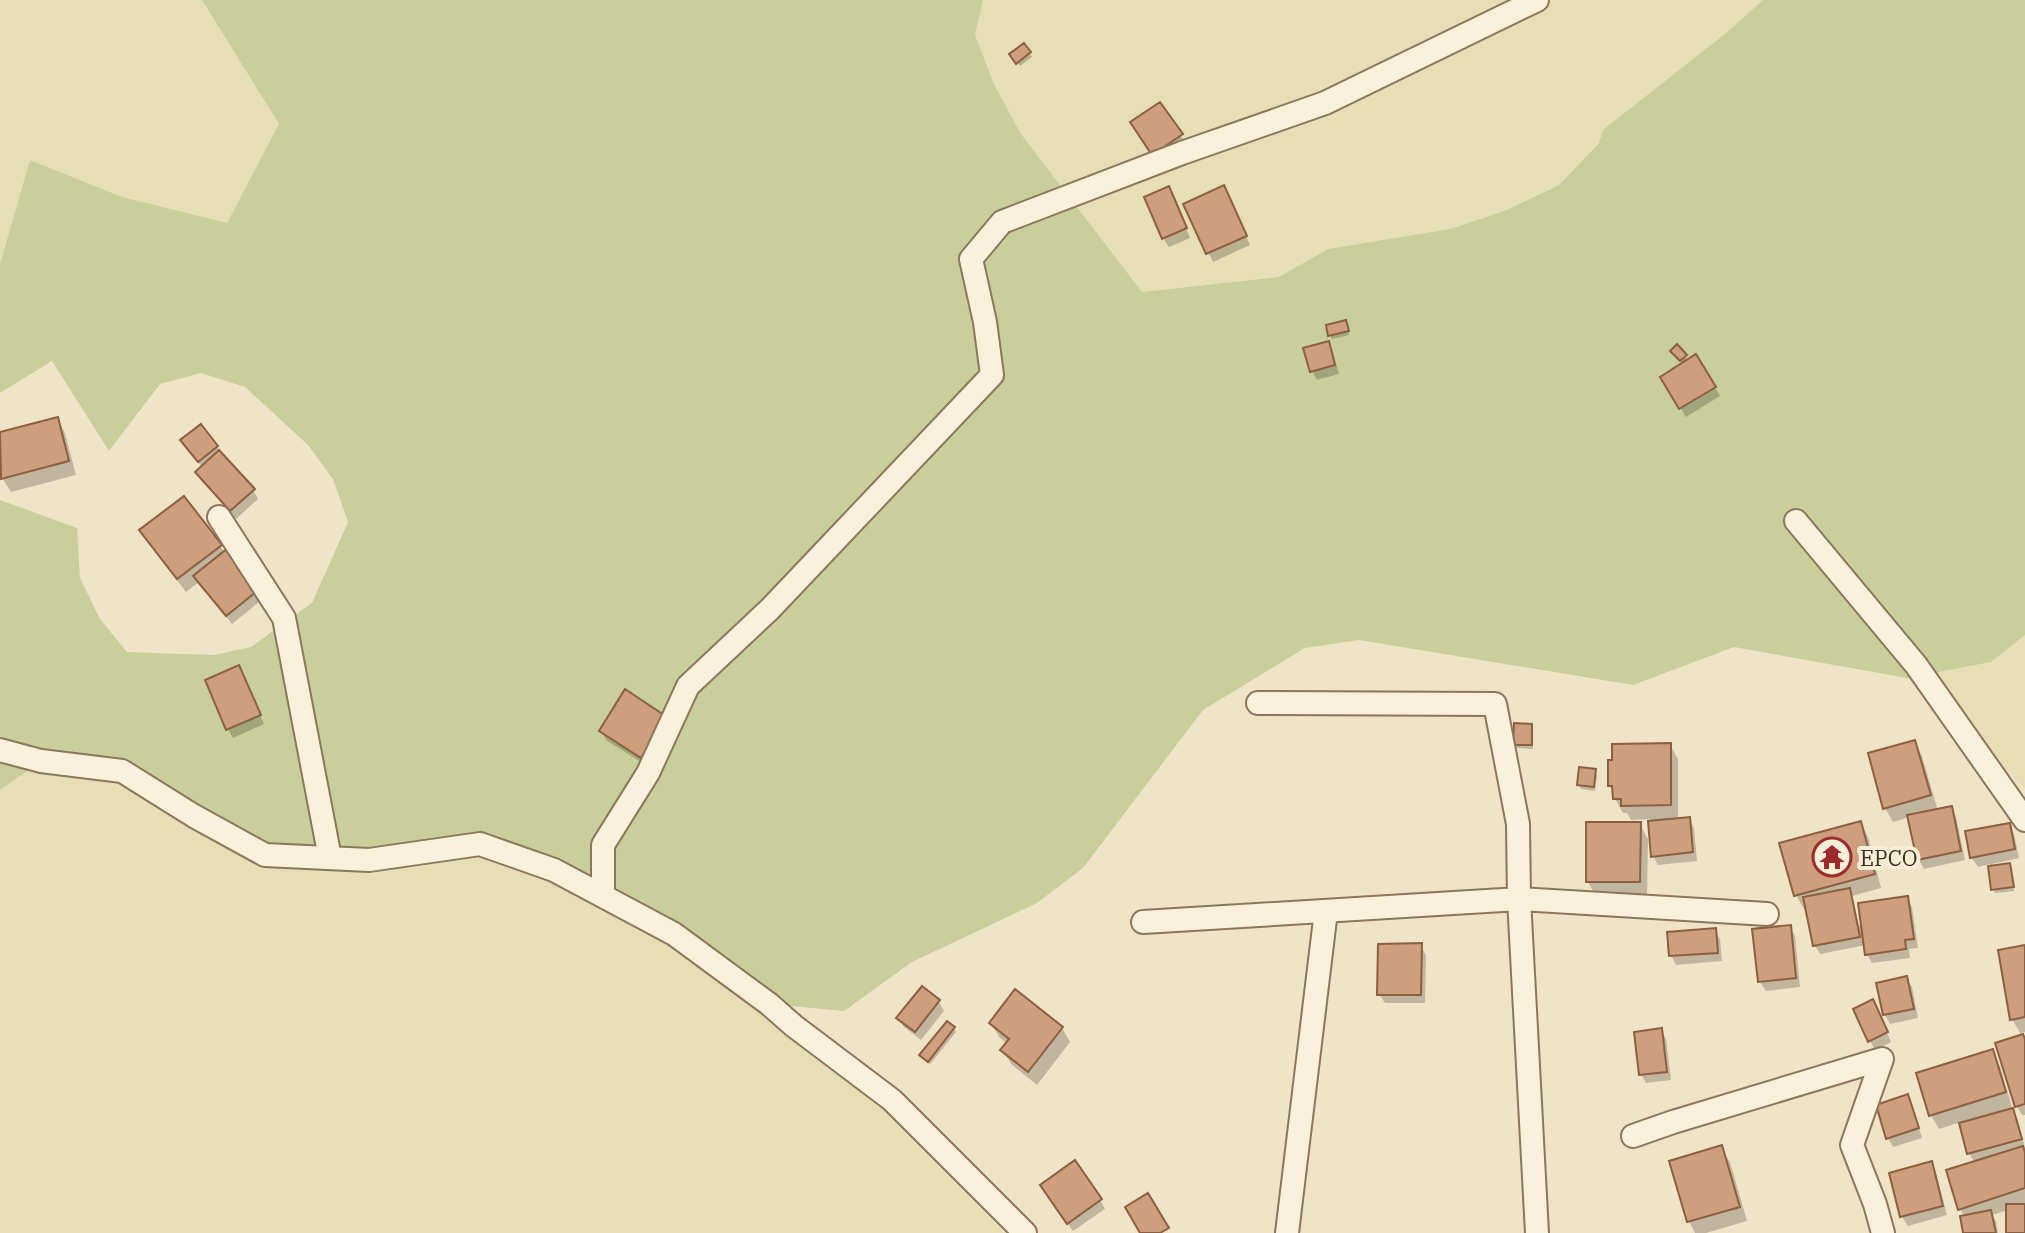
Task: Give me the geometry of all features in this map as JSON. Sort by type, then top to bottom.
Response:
[{"type":"street","points":[[603,896],[603,845],[648,773],[688,686],[770,609],[992,375],[985,322],[971,259],[1002,222],[1182,153],[1325,103],[1537,0]]},
{"type":"street","points":[[219,517],[284,618],[330,858]]},
{"type":"street","points":[[1796,521],[1916,665],[2025,820]]},
{"type":"street","points":[[1258,703],[1495,704],[1518,824],[1519,899],[1537,1233]]},
{"type":"street","points":[[0,750],[41,761],[122,771],[265,855],[369,860],[480,844],[554,870],[674,934],[769,1004],[892,1100],[1025,1233]]},
{"type":"street","points":[[1143,922],[1519,899],[1767,914]]},
{"type":"street","points":[[1287,1233],[1326,911]]},
{"type":"street","points":[[1633,1136],[1882,1059],[1852,1145],[1883,1233]]},
{"type":"shaded area","points":[[0,0],[202,0],[279,124],[227,223],[122,197],[30,160],[0,264]]},
{"type":"shaded area","points":[[983,0],[1763,0],[1604,129],[1598,143],[1559,185],[1507,210],[1450,229],[1328,249],[1279,277],[1142,292],[1021,134],[994,84],[975,35]]},
{"type":"shaded area","points":[[2025,635],[2025,788],[1907,678],[1991,662]]},
{"type":"shaded area","points":[[41,761],[480,844],[554,870],[769,1004],[1025,1233],[0,1233],[0,790]]},
{"type":"green space","points":[[202,0],[983,0],[975,35],[994,84],[1021,134],[1142,292],[1279,277],[1328,249],[1450,229],[1507,210],[1559,185],[1598,144],[1604,129],[1763,0],[2025,0],[2025,635],[1991,662],[1907,678],[1734,647],[1633,685],[1359,640],[1305,648],[1203,710],[1083,868],[1037,903],[912,962],[844,1011],[769,1004],[674,934],[480,844],[265,855],[121,771],[41,761],[0,790],[0,500],[77,528],[80,578],[100,619],[127,652],[214,655],[251,647],[312,603],[348,522],[333,479],[308,445],[245,387],[201,373],[160,384],[109,451],[52,361],[0,393],[0,264],[30,160],[122,197],[227,223],[279,124]]},
{"type":"building","points":[[1024,43],[1031,52],[1016,64],[1009,54]]},
{"type":"building","points":[[1160,102],[1183,134],[1152,155],[1130,122]]},
{"type":"building","points":[[1224,185],[1247,236],[1206,254],[1183,204]]},
{"type":"building","points":[[1169,186],[1187,228],[1162,239],[1144,197]]},
{"type":"building","points":[[1346,320],[1349,331],[1328,336],[1326,325]]},
{"type":"building","points":[[1329,341],[1335,365],[1310,372],[1303,348]]},
{"type":"building","points":[[1677,344],[1687,355],[1680,361],[1670,351]]},
{"type":"building","points":[[1696,354],[1716,387],[1679,409],[1660,377]]},
{"type":"building","points":[[58,417],[69,461],[1,479],[0,432]]},
{"type":"building","points":[[201,424],[218,446],[198,462],[180,440]]},
{"type":"building","points":[[219,450],[255,489],[230,511],[195,472]]},
{"type":"building","points":[[184,496],[222,545],[177,579],[139,530]]},
{"type":"building","points":[[228,548],[261,588],[226,616],[193,576]]},
{"type":"building","points":[[239,665],[261,715],[226,730],[205,680]]},
{"type":"building","points":[[625,689],[667,717],[641,758],[599,731]]},
{"type":"building","points":[[1514,723],[1532,724],[1532,745],[1513,745]]},
{"type":"building","points":[[1915,740],[1931,795],[1883,809],[1868,753]]},
{"type":"building","points":[[1671,743],[1671,805],[1621,806],[1621,799],[1613,799],[1612,786],[1608,786],[1608,760],[1612,760],[1612,744]]},
{"type":"building","points":[[1579,767],[1596,769],[1594,787],[1577,785]]},
{"type":"building","points":[[1952,806],[1961,851],[1917,860],[1907,815]]},
{"type":"building","points":[[1690,817],[1693,852],[1651,857],[1648,821]]},
{"type":"building","points":[[1861,821],[1875,874],[1794,896],[1779,843]]},
{"type":"building","points":[[1586,822],[1641,822],[1640,882],[1586,882]]},
{"type":"building","points":[[2010,823],[2015,849],[1970,858],[1965,831]]},
{"type":"building","points":[[2010,863],[2014,887],[1991,890],[1988,866]]},
{"type":"building","points":[[1850,888],[1860,937],[1813,946],[1803,897]]},
{"type":"building","points":[[1908,896],[1914,939],[1905,940],[1906,949],[1865,955],[1858,903]]},
{"type":"building","points":[[1791,925],[1796,978],[1758,982],[1752,929]]},
{"type":"building","points":[[1716,928],[1718,953],[1669,956],[1667,932]]},
{"type":"building","points":[[1422,943],[1421,995],[1377,995],[1378,944]]},
{"type":"building","points":[[2025,945],[2025,1017],[2010,1020],[1998,950]]},
{"type":"building","points":[[1907,976],[1914,1009],[1883,1015],[1876,983]]},
{"type":"building","points":[[922,986],[940,1000],[915,1032],[896,1018]]},
{"type":"building","points":[[1015,989],[1063,1027],[1028,1072],[1000,1050],[1009,1039],[989,1023]]},
{"type":"building","points":[[1873,999],[1888,1032],[1868,1042],[1853,1009]]},
{"type":"building","points":[[947,1021],[955,1027],[928,1062],[919,1055]]},
{"type":"building","points":[[1662,1028],[1667,1072],[1639,1075],[1634,1032]]},
{"type":"building","points":[[2023,1034],[2025,1104],[2015,1107],[1995,1043]]},
{"type":"building","points":[[1993,1049],[2006,1092],[1929,1116],[1916,1073]]},
{"type":"building","points":[[1908,1094],[1919,1128],[1886,1139],[1876,1105]]},
{"type":"building","points":[[2013,1108],[2022,1139],[1967,1154],[1959,1123]]},
{"type":"building","points":[[1722,1145],[1740,1207],[1687,1222],[1669,1161]]},
{"type":"building","points":[[2023,1146],[2025,1188],[1958,1210],[1946,1170]]},
{"type":"building","points":[[1075,1160],[1102,1199],[1067,1224],[1040,1185]]},
{"type":"building","points":[[1932,1161],[1943,1206],[1900,1217],[1889,1173]]},
{"type":"building","points":[[1148,1193],[1169,1228],[1160,1233],[1140,1233],[1125,1207]]},
{"type":"building","points":[[2006,1204],[2025,1204],[2025,1233],[2006,1233]]},
{"type":"building","points":[[1991,1210],[1996,1233],[1963,1233],[1960,1216]]},
{"type":"place","name":"EPCO","points":[[1832,857]]}]
